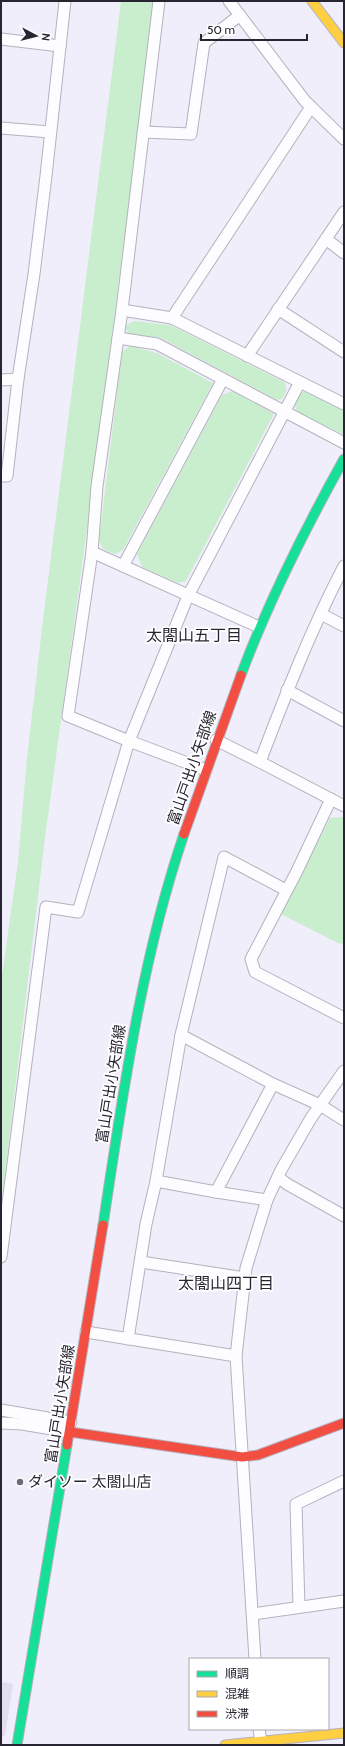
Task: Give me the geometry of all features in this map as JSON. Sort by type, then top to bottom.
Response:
[{"type":"main road","points":[[312,1],[344,43]]},
{"type":"main road","name":"富山戸出小矢部線","points":[[17,1745],[86,1332],[135,1022],[155,933],[181,844],[216,740],[259,627],[314,513],[344,459]]},
{"type":"main road","points":[[70,1427],[242,1457],[258,1455],[344,1423]]},
{"type":"main road","points":[[225,1745],[344,1733]]},
{"type":"street","points":[[1,476],[7,476],[18,379],[34,274],[65,1]]},
{"type":"street","points":[[159,1],[122,310],[97,486],[92,552],[68,716],[206,770]]},
{"type":"street","points":[[229,1],[311,107],[344,139]]},
{"type":"street","points":[[143,132],[191,134],[204,42],[240,15]]},
{"type":"street","points":[[1,39],[60,46]]},
{"type":"street","points":[[172,318],[311,107]]},
{"type":"street","points":[[1,128],[50,132]]},
{"type":"street","points":[[247,356],[344,212]]},
{"type":"street","points":[[326,240],[344,253]]},
{"type":"street","points":[[278,309],[344,352]]},
{"type":"street","points":[[122,310],[172,318],[344,404]]},
{"type":"street","points":[[118,338],[157,344],[344,443]]},
{"type":"street","points":[[1,380],[18,379]]},
{"type":"street","points":[[123,566],[224,379]]},
{"type":"street","points":[[1,1257],[46,907],[78,912],[129,741],[188,596],[300,382]]},
{"type":"street","points":[[92,552],[259,627]]},
{"type":"street","points":[[260,762],[287,690],[344,566]]},
{"type":"street","points":[[321,614],[344,626]]},
{"type":"street","points":[[287,690],[344,721]]},
{"type":"street","points":[[216,740],[344,806]]},
{"type":"street","points":[[331,799],[250,959],[255,972],[344,1018]]},
{"type":"street","points":[[128,1339],[148,1217],[156,1181],[181,1035],[224,857],[286,890]]},
{"type":"street","points":[[181,1035],[273,1084],[320,1105],[344,1120]]},
{"type":"street","points":[[255,1658],[236,1356],[246,1268],[267,1200],[278,1177],[311,1118],[344,1071]]},
{"type":"street","points":[[216,1192],[273,1084]]},
{"type":"street","points":[[278,1177],[287,1184],[344,1216]]},
{"type":"street","points":[[156,1181],[267,1200]]},
{"type":"street","points":[[141,1262],[245,1278]]},
{"type":"street","points":[[86,1332],[236,1356]]},
{"type":"street","points":[[1,1410],[70,1427]]},
{"type":"street","points":[[1,1423],[70,1427]]},
{"type":"street","points":[[299,1607],[296,1504],[344,1481]]},
{"type":"street","points":[[253,1614],[344,1602]]},
{"type":"street","points":[[259,1730],[261,1742]]},
{"type":"shaded area","points":[[1,1682],[13,1684],[5,1735],[1,1738]]},
{"type":"green space","points":[[121,1],[155,1],[88,521],[45,838],[1,1206],[1,983],[18,862],[27,758],[43,620]]},
{"type":"green space","points":[[134,321],[170,325],[284,382],[286,388],[285,395],[282,399],[277,400],[161,338],[128,334],[125,326]]},
{"type":"green space","points":[[130,346],[157,353],[213,383],[123,550],[115,554],[103,549],[99,540],[122,352]]},
{"type":"green space","points":[[233,391],[274,414],[186,581],[178,583],[142,567],[137,554],[222,395]]},
{"type":"green space","points":[[300,392],[306,392],[344,411],[344,435],[297,412],[295,401]]},
{"type":"green space","points":[[330,818],[344,818],[344,944],[338,943],[281,914]]},
{"type":"traffic: fast","points":[[241,675],[263,619],[288,565],[344,459]]},
{"type":"traffic: fast","points":[[103,1225],[126,1077],[145,979],[156,930],[184,834]]},
{"type":"traffic: fast","points":[[17,1745],[67,1445]]},
{"type":"traffic: slow","points":[[312,1],[344,43]]},
{"type":"traffic: slow","points":[[225,1745],[344,1733]]},
{"type":"traffic: jam","points":[[184,834],[241,675]]},
{"type":"traffic: jam","points":[[67,1445],[103,1225]]},
{"type":"traffic: jam","points":[[70,1432],[242,1457],[258,1455],[344,1423]]},
{"type":"place","name":"ダイソー 太閤山店","points":[[20,1482]]},
{"type":"district","name":"太閤山五丁目","points":[[194,635]]},
{"type":"district","name":"太閤山四丁目","points":[[226,1283]]}]
